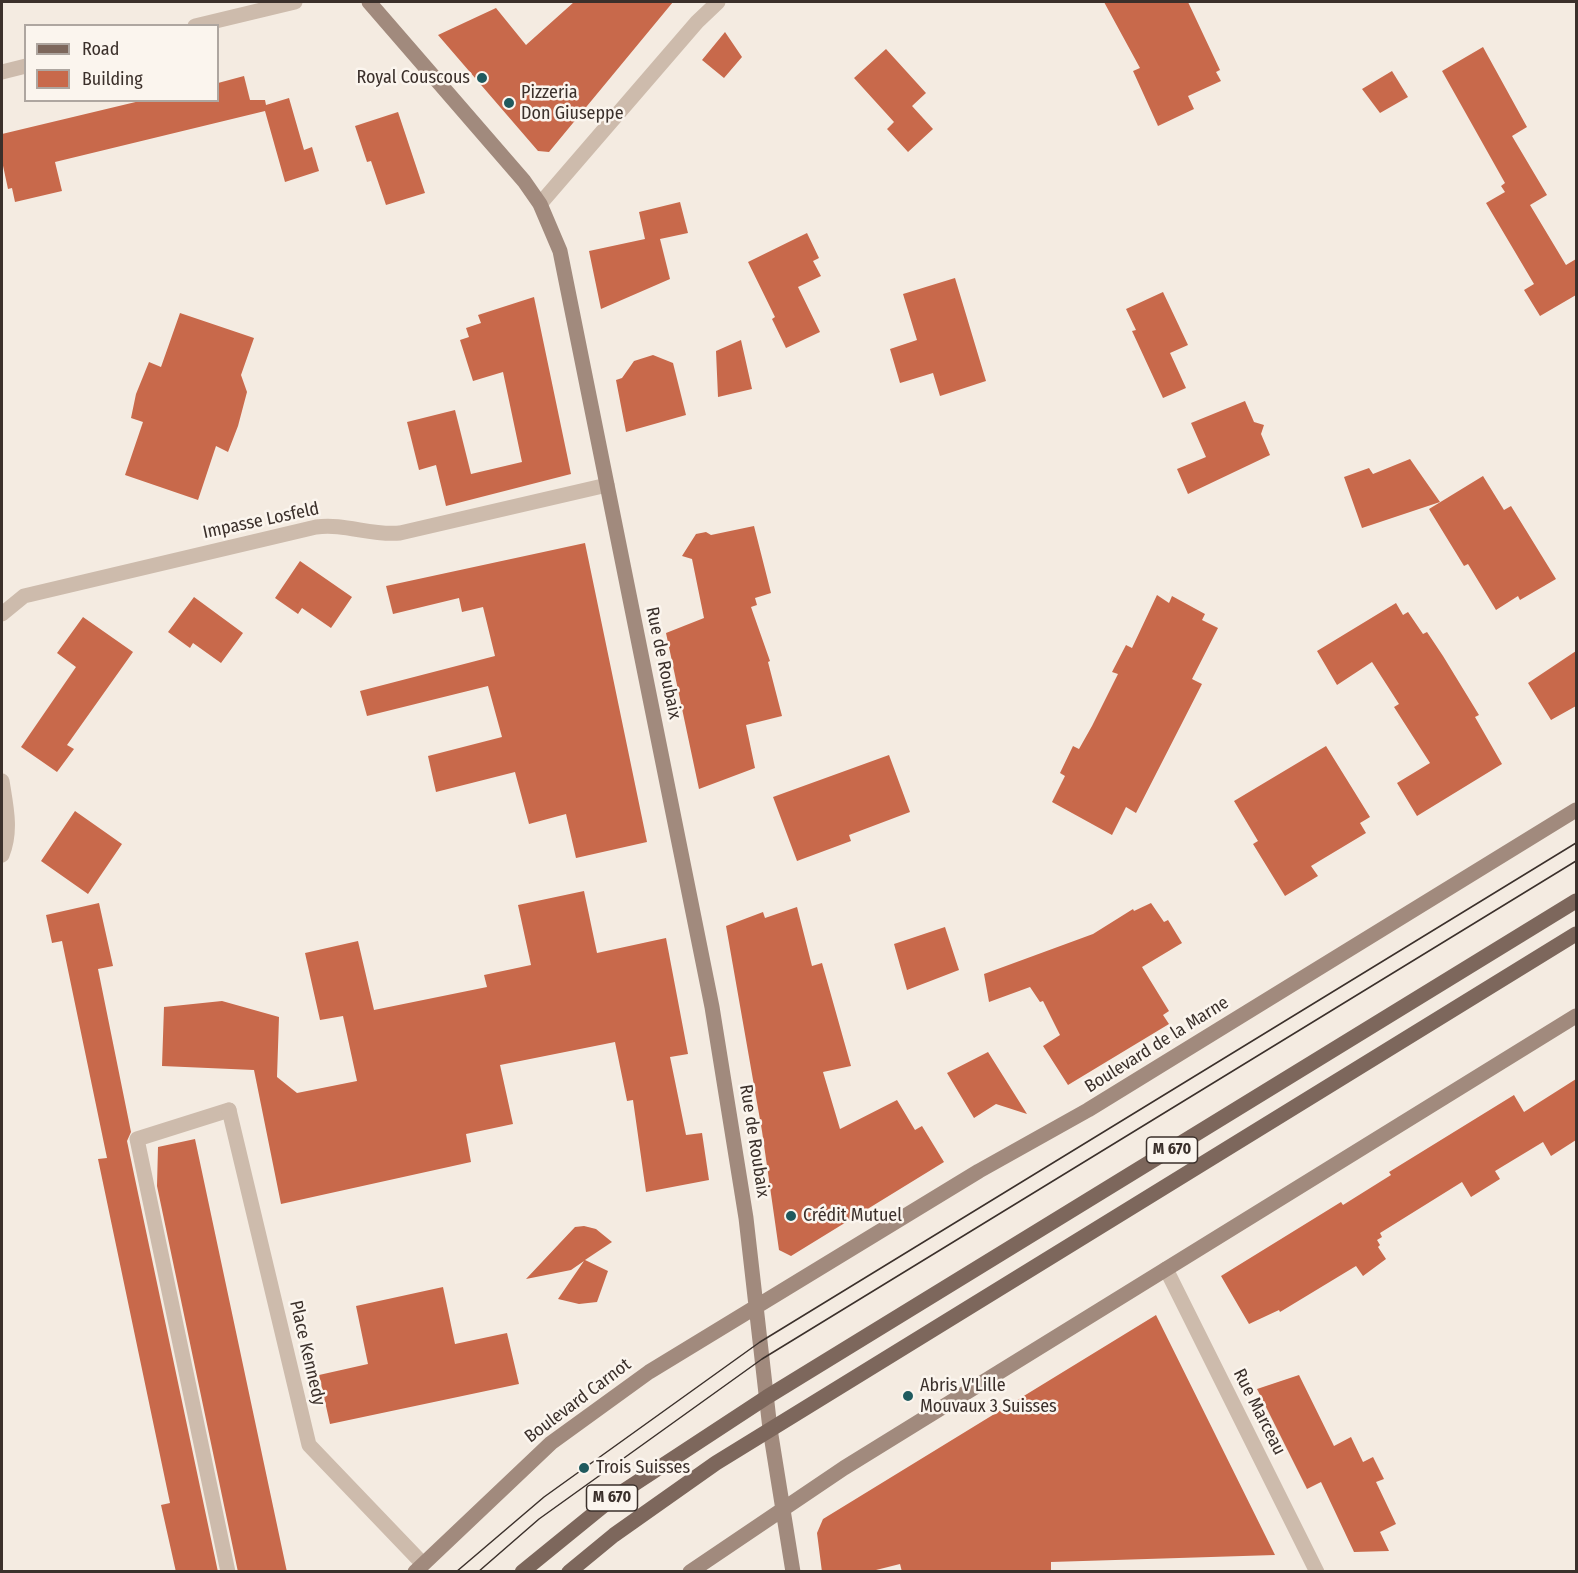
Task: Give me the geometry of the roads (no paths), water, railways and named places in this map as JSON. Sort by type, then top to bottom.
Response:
[{"type":"main road","name":"Rue de Roubaix","points":[[369,2],[525,181],[540,204],[560,251],[712,1007],[746,1218],[770,1429],[793,1572]]},
{"type":"main road","name":"Boulevard de la Marne","points":[[755,1309],[980,1171],[1097,1104],[1576,810]]},
{"type":"main road","name":"M 670","points":[[522,1572],[613,1498],[767,1397],[1576,901]]},
{"type":"main road","name":"M 670","points":[[569,1572],[669,1496],[770,1429],[1576,934]]},
{"type":"main road","points":[[690,1572],[783,1507],[1576,1017]]},
{"type":"main road","name":"Boulevard Carnot","points":[[419,1568],[564,1433],[668,1360],[755,1309]]},
{"type":"street","points":[[203,24],[295,2]]},
{"type":"street","points":[[540,204],[697,22],[718,2]]},
{"type":"street","points":[[2,72],[24,66]]},
{"type":"street","name":"Impasse Losfeld","points":[[2,614],[24,596],[316,527],[328,525],[376,534],[400,533],[607,485]]},
{"type":"street","points":[[2,781],[8,821],[6,843],[2,855]]},
{"type":"street","name":"Place Kennedy","points":[[228,1572],[137,1139],[229,1110],[309,1445],[419,1568]]},
{"type":"street","name":"Rue Marceau","points":[[1166,1269],[1317,1572]]},
{"type":"tram line","points":[[456,1572],[544,1497],[760,1342],[1576,843]]},
{"type":"tram line","points":[[478,1572],[539,1519],[762,1359],[1576,861]]},
{"type":"place","name":"Royal Couscous","points":[[482,78]]},
{"type":"place","name":"Pizzeria Don Giuseppe","points":[[509,103]]},
{"type":"place","name":"Crédit Mutuel","points":[[791,1216]]},
{"type":"place","name":"Abris V'Lille Mouvaux 3 Suisses","points":[[908,1396]]},
{"type":"place","name":"Trois Suisses","points":[[584,1468]]}]
